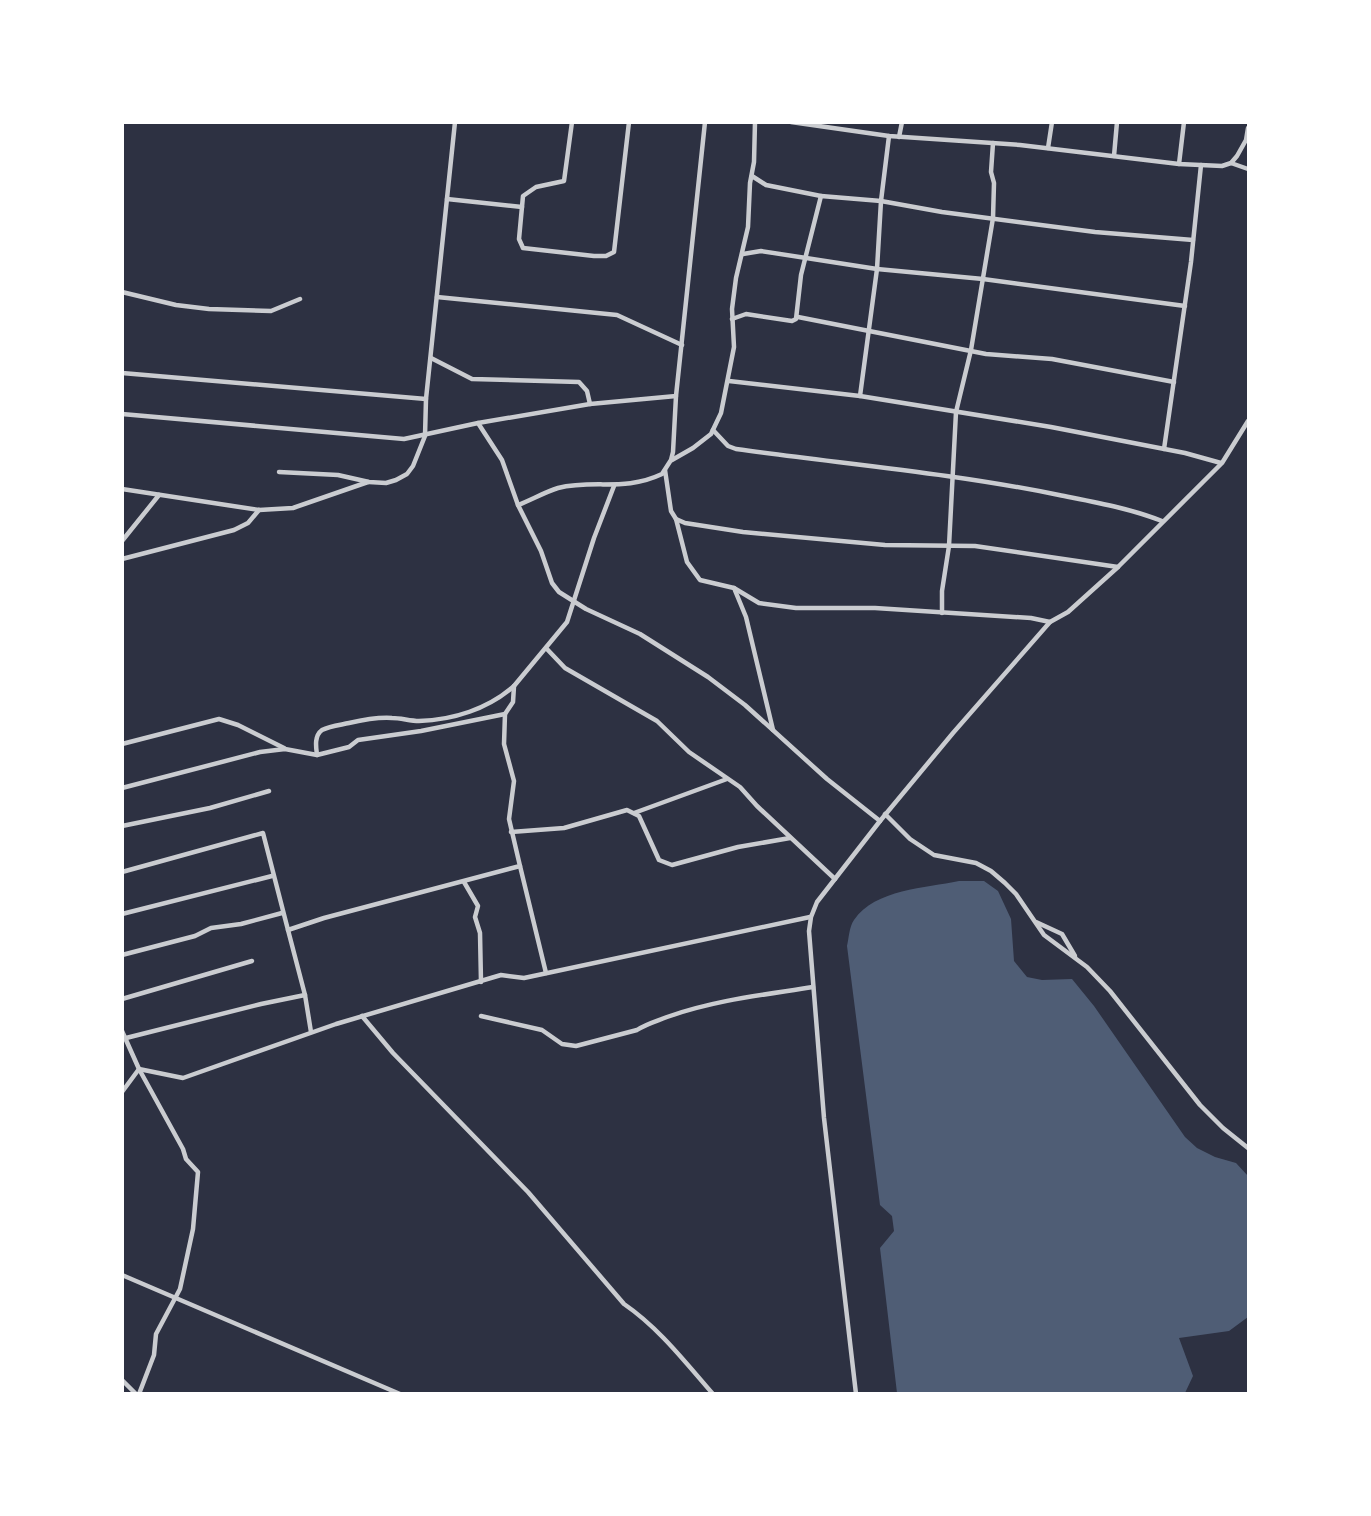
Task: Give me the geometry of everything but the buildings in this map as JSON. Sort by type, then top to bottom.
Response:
[{"type":"street","points":[[279,472],[338,475],[386,483],[407,474],[413,466],[425,436],[426,399],[455,122]]},
{"type":"street","points":[[572,122],[564,181],[529,190],[523,196],[519,239],[523,248],[594,256],[611,255],[616,248],[629,122]]},
{"type":"street","points":[[518,505],[558,488],[582,485],[614,486],[653,478],[662,474],[671,460],[705,122]]},
{"type":"street","points":[[671,460],[693,448],[713,430],[721,413],[729,381],[734,348],[732,320],[736,278],[748,227],[755,122]]},
{"type":"street","points":[[791,122],[898,137],[993,143],[1179,164],[1222,166],[1231,163],[1242,149],[1248,128]]},
{"type":"street","points":[[898,137],[902,122]]},
{"type":"street","points":[[1048,148],[1052,122]]},
{"type":"street","points":[[1114,156],[1117,122]]},
{"type":"street","points":[[1179,164],[1184,122]]},
{"type":"street","points":[[860,396],[877,269],[881,201],[889,136]]},
{"type":"street","points":[[942,614],[942,591],[949,546],[956,412],[971,350],[993,218],[994,183],[990,172],[993,143]]},
{"type":"street","points":[[1231,163],[1248,169]]},
{"type":"street","points":[[1164,449],[1185,306],[1201,165]]},
{"type":"street","points":[[751,176],[766,185],[821,196],[881,201],[942,212],[1095,232],[1193,240]]},
{"type":"street","points":[[732,320],[746,314],[792,321],[797,317],[805,259],[821,196]]},
{"type":"street","points":[[447,199],[522,207]]},
{"type":"street","points":[[743,254],[761,251],[877,269],[983,279],[1185,306]]},
{"type":"street","points":[[122,292],[209,310],[271,311],[300,299]]},
{"type":"street","points":[[437,297],[617,315],[682,345]]},
{"type":"street","points":[[797,317],[1002,357],[1052,359],[1174,382]]},
{"type":"street","points":[[430,358],[472,379],[579,382],[587,391],[590,404]]},
{"type":"street","points":[[122,373],[426,399]]},
{"type":"street","points":[[729,381],[860,396],[1051,427],[1222,463]]},
{"type":"street","points":[[122,414],[404,439],[590,404],[676,396]]},
{"type":"street","points":[[856,1394],[824,1118],[813,987],[809,931],[817,902],[885,814],[986,693],[1050,622],[1068,612],[1118,567],[1222,463],[1248,421]]},
{"type":"street","points":[[478,423],[502,460],[518,505],[541,551],[552,583],[559,592],[678,657],[745,705],[827,779],[880,821]]},
{"type":"street","points":[[713,430],[728,446],[736,449],[1032,489],[1127,509],[1162,521]]},
{"type":"street","points":[[665,469],[671,510],[676,519],[687,562],[700,580],[734,588],[759,603],[796,608],[875,608],[1031,618],[1050,622]]},
{"type":"street","points":[[122,489],[259,510],[293,508],[369,482]]},
{"type":"street","points":[[317,755],[316,739],[323,730],[330,727],[361,720],[392,718],[418,721],[455,716],[486,705],[514,686],[567,622],[614,486]]},
{"type":"street","points":[[122,541],[159,495]]},
{"type":"street","points":[[122,559],[234,530],[248,523],[259,510]]},
{"type":"street","points":[[676,519],[685,523],[743,532],[885,545],[1015,551],[1118,567]]},
{"type":"street","points":[[734,588],[746,617],[774,730]]},
{"type":"street","points":[[546,648],[565,668],[657,721],[689,752],[740,787],[835,879]]},
{"type":"street","points":[[514,686],[513,702],[505,715],[504,744],[514,781],[509,819],[546,973]]},
{"type":"street","points":[[122,744],[219,719],[249,730],[285,749],[317,755],[349,747],[358,740],[505,715]]},
{"type":"street","points":[[122,788],[260,752],[285,749]]},
{"type":"street","points":[[633,813],[728,778]]},
{"type":"street","points":[[122,826],[269,791]]},
{"type":"street","points":[[511,832],[564,828],[626,810],[639,816],[659,860],[672,865],[738,847],[790,838]]},
{"type":"street","points":[[885,814],[910,839],[934,855],[965,860],[991,871],[1016,894],[1049,940],[1076,956],[1110,991],[1200,1105],[1248,1148]]},
{"type":"street","points":[[122,872],[262,834],[305,995],[311,1032]]},
{"type":"street","points":[[288,930],[520,866]]},
{"type":"street","points":[[122,914],[272,876]]},
{"type":"street","points":[[464,882],[478,906],[475,917],[480,933],[481,982]]},
{"type":"street","points":[[122,955],[195,936],[211,928],[241,924],[282,913]]},
{"type":"street","points":[[139,1069],[183,1078],[311,1032],[502,975],[524,978],[811,917]]},
{"type":"street","points":[[1035,921],[1058,931],[1067,939],[1076,956]]},
{"type":"street","points":[[122,999],[251,961]]},
{"type":"street","points":[[481,1016],[542,1030],[562,1044],[576,1046],[637,1030],[645,1024],[712,1003],[813,987]]},
{"type":"street","points":[[126,1038],[261,1003],[305,995]]},
{"type":"street","points":[[362,1016],[393,1053],[528,1192],[624,1304],[642,1316],[713,1394]]},
{"type":"street","points":[[122,1031],[186,1159],[198,1172],[193,1229],[177,1297],[156,1334],[154,1355],[138,1394],[122,1380]]},
{"type":"street","points":[[122,1092],[139,1069]]},
{"type":"street","points":[[122,1275],[400,1394]]},
{"type":"water","points":[[959,881],[984,881],[998,891],[1011,919],[1014,961],[1027,977],[1042,980],[1072,979],[1094,1006],[1185,1137],[1197,1148],[1236,1163],[1248,1176],[1248,1317],[1229,1331],[1179,1338],[1193,1376],[1185,1393],[897,1393],[880,1248],[894,1231],[892,1216],[880,1205],[847,946],[854,920],[875,902],[902,892]]}]
